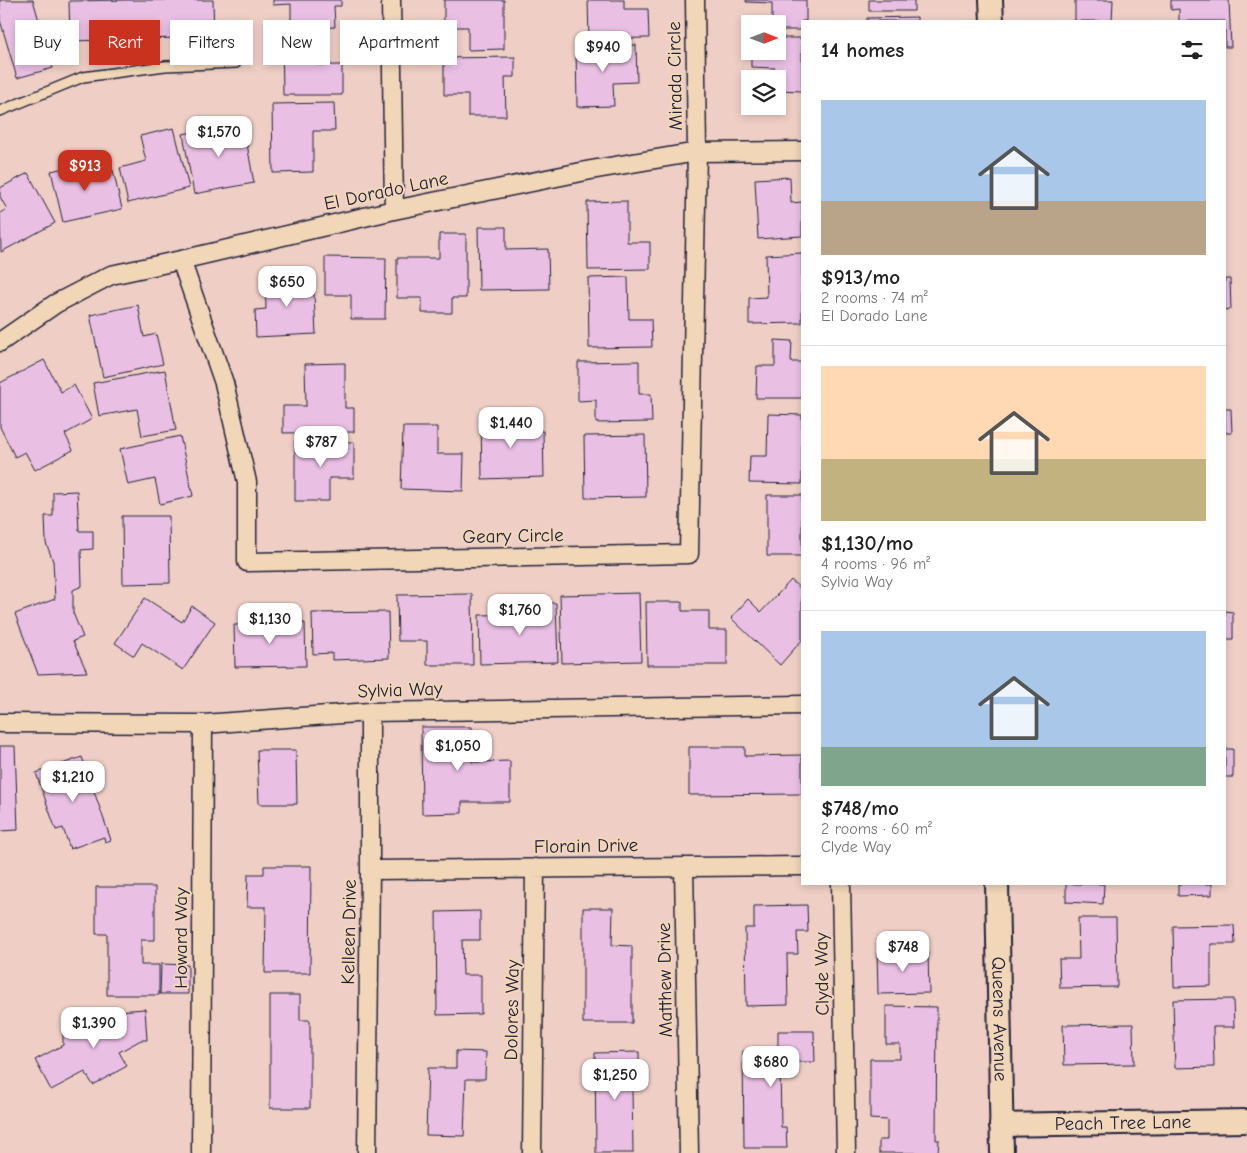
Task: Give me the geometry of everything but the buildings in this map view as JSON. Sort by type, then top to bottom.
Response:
[{"type":"street","points":[[390,0],[394,210]]},
{"type":"street","name":"Mirada Circle","points":[[695,0],[697,152]]},
{"type":"street","points":[[992,0],[992,20]]},
{"type":"street","name":"El Dorado Lane","points":[[0,342],[55,304],[111,275],[394,210],[591,170],[697,152],[801,152]]},
{"type":"street","name":"Geary Circle","points":[[181,260],[224,383],[247,482],[247,562],[689,554],[697,152]]},
{"type":"street","name":"Sylvia Way","points":[[0,723],[202,724],[370,712],[801,705]]},
{"type":"street","name":"Kelleen Drive","points":[[367,1153],[370,712]]},
{"type":"street","name":"Howard Way","points":[[201,1153],[202,724]]},
{"type":"street","name":"Florain Drive","points":[[370,870],[801,866]]},
{"type":"street","name":"Matthew Drive","points":[[684,867],[689,1153]]},
{"type":"street","name":"Dolores Way","points":[[532,1153],[534,868]]},
{"type":"street","name":"Clyde Way","points":[[841,885],[846,1153]]},
{"type":"street","name":"Queens Avenue","points":[[997,885],[1002,1153]]},
{"type":"street","name":"Peach Tree Lane","points":[[1001,1124],[1247,1121]]},
{"type":"lane","points":[[0,111],[83,77],[165,66],[189,65]]}]
